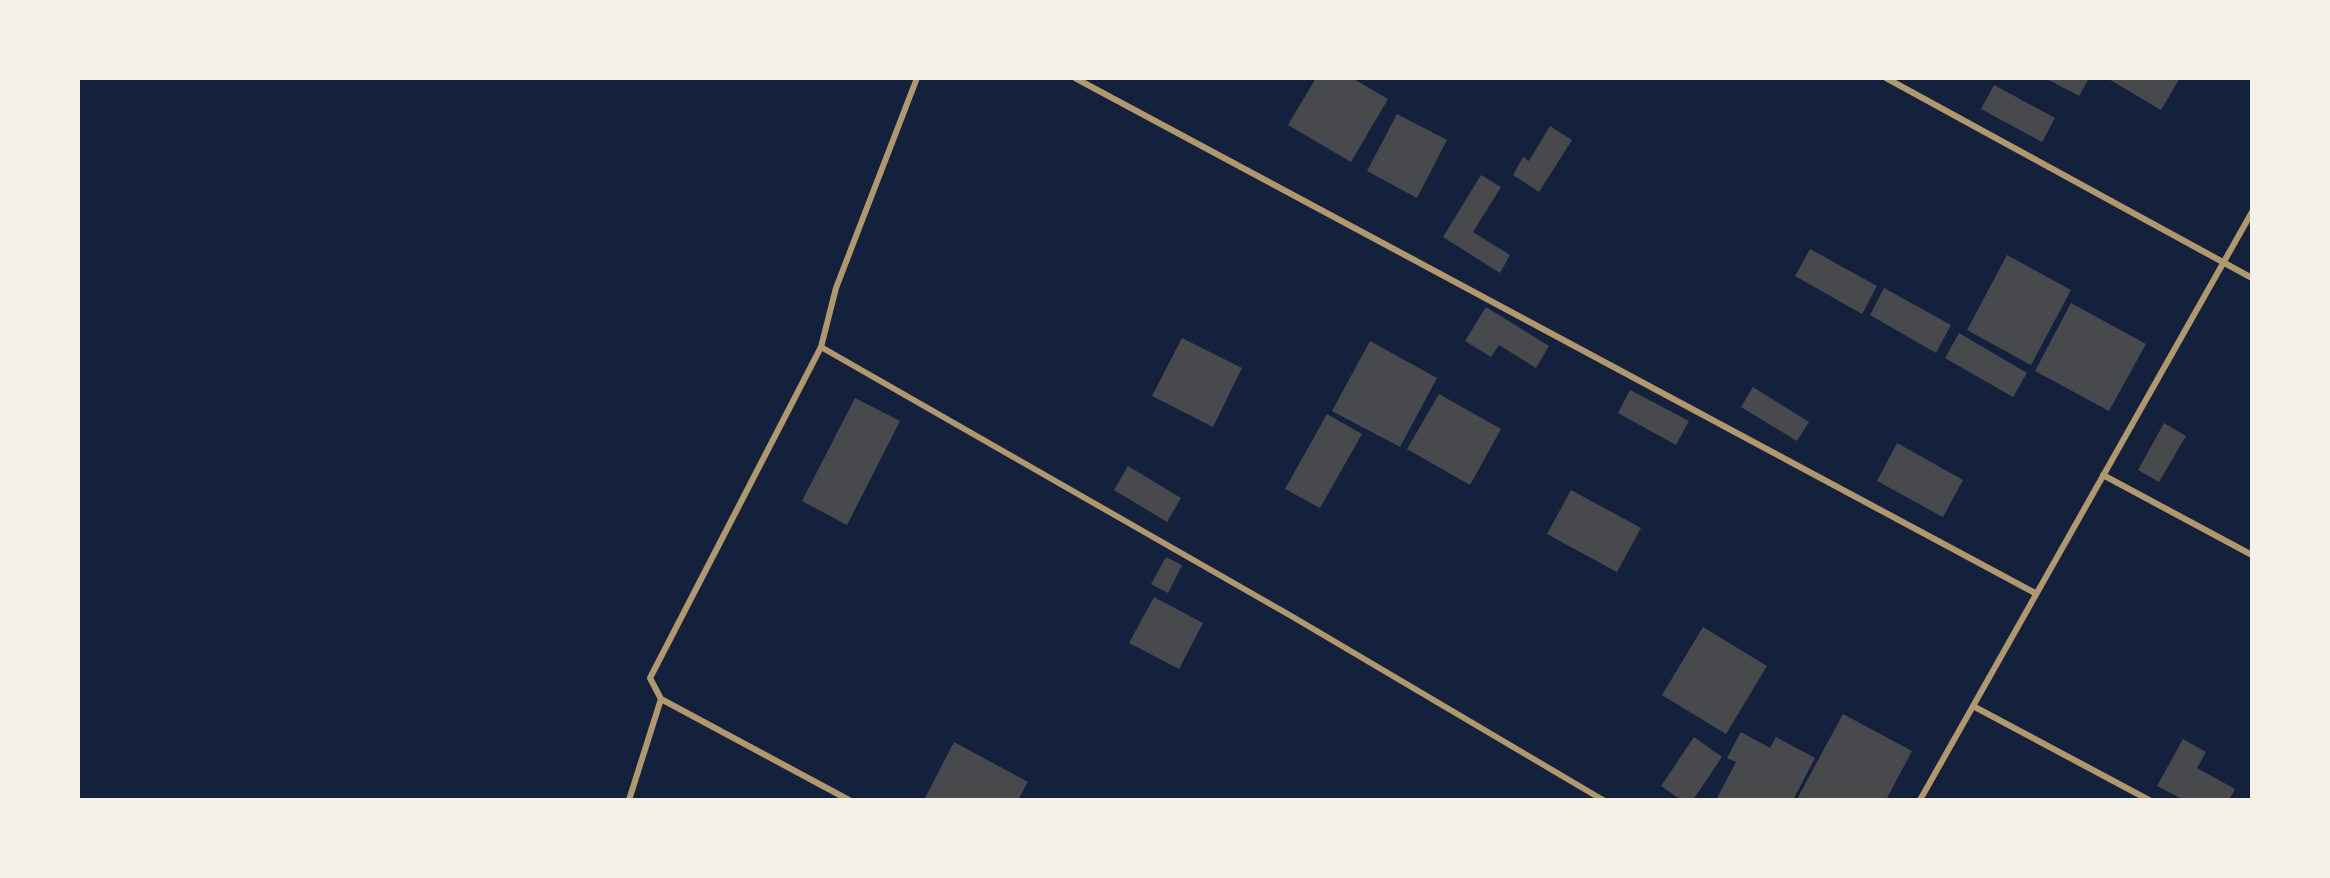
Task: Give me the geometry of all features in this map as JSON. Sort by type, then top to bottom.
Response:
[{"type":"street","points":[[849,800],[661,699],[650,678],[821,347],[836,288],[916,78]]},
{"type":"street","points":[[1075,78],[2036,593]]},
{"type":"street","points":[[1886,78],[2252,278]]},
{"type":"street","points":[[1920,800],[2252,212]]},
{"type":"street","points":[[821,347],[1293,617],[1603,800]]},
{"type":"street","points":[[2103,475],[2252,555]]},
{"type":"street","points":[[628,800],[661,699]]},
{"type":"street","points":[[1973,706],[2149,800]]},
{"type":"building","points":[[1316,78],[1352,78],[1388,99],[1351,162],[1288,125]]},
{"type":"building","points":[[2045,78],[2089,78],[2079,96]]},
{"type":"building","points":[[2107,78],[2180,78],[2161,110]]},
{"type":"building","points":[[1994,85],[2055,118],[2042,142],[1981,109]]},
{"type":"building","points":[[1397,114],[1447,140],[1417,198],[1367,171]]},
{"type":"building","points":[[1550,126],[1572,140],[1539,192],[1513,175],[1523,157],[1529,161]]},
{"type":"building","points":[[1481,175],[1501,187],[1473,232],[1510,255],[1500,273],[1443,237]]},
{"type":"building","points":[[1810,249],[1877,286],[1862,314],[1795,276]]},
{"type":"building","points":[[2007,255],[2071,290],[2031,365],[1967,330]]},
{"type":"building","points":[[1884,288],[1951,325],[1936,353],[1870,315]]},
{"type":"building","points":[[2071,303],[2146,344],[2109,411],[2035,371]]},
{"type":"building","points":[[1486,307],[1549,346],[1536,368],[1499,345],[1491,357],[1465,341]]},
{"type":"building","points":[[1959,333],[2027,373],[2013,397],[1945,358]]},
{"type":"building","points":[[1182,338],[1242,368],[1213,427],[1152,396]]},
{"type":"building","points":[[1370,341],[1437,378],[1400,447],[1332,411]]},
{"type":"building","points":[[1753,387],[1809,422],[1797,441],[1741,407]]},
{"type":"building","points":[[1630,390],[1689,421],[1676,445],[1618,413]]},
{"type":"building","points":[[1439,394],[1501,429],[1470,485],[1407,449]]},
{"type":"building","points":[[855,398],[900,421],[847,525],[802,501]]},
{"type":"building","points":[[1327,414],[1362,434],[1320,508],[1285,489]]},
{"type":"building","points":[[2164,423],[2186,436],[2159,482],[2138,470]]},
{"type":"building","points":[[1897,443],[1963,480],[1943,517],[1877,481]]},
{"type":"building","points":[[1128,466],[1181,498],[1167,522],[1114,490]]},
{"type":"building","points":[[1571,490],[1641,528],[1617,572],[1547,534]]},
{"type":"building","points":[[1166,557],[1182,565],[1168,593],[1151,584]]},
{"type":"building","points":[[1154,597],[1203,623],[1179,669],[1129,643]]},
{"type":"building","points":[[1703,627],[1767,666],[1726,734],[1662,695]]},
{"type":"building","points":[[1843,714],[1912,751],[1886,800],[1797,799]]},
{"type":"building","points":[[1741,732],[1770,748],[1776,737],[1815,758],[1793,800],[1716,800],[1736,762],[1727,758]]},
{"type":"building","points":[[1694,737],[1722,757],[1693,800],[1681,800],[1661,786]]},
{"type":"building","points":[[2183,739],[2206,752],[2197,768],[2235,789],[2229,800],[2184,800],[2157,786]]},
{"type":"building","points":[[954,742],[1028,782],[1018,800],[924,800]]}]
